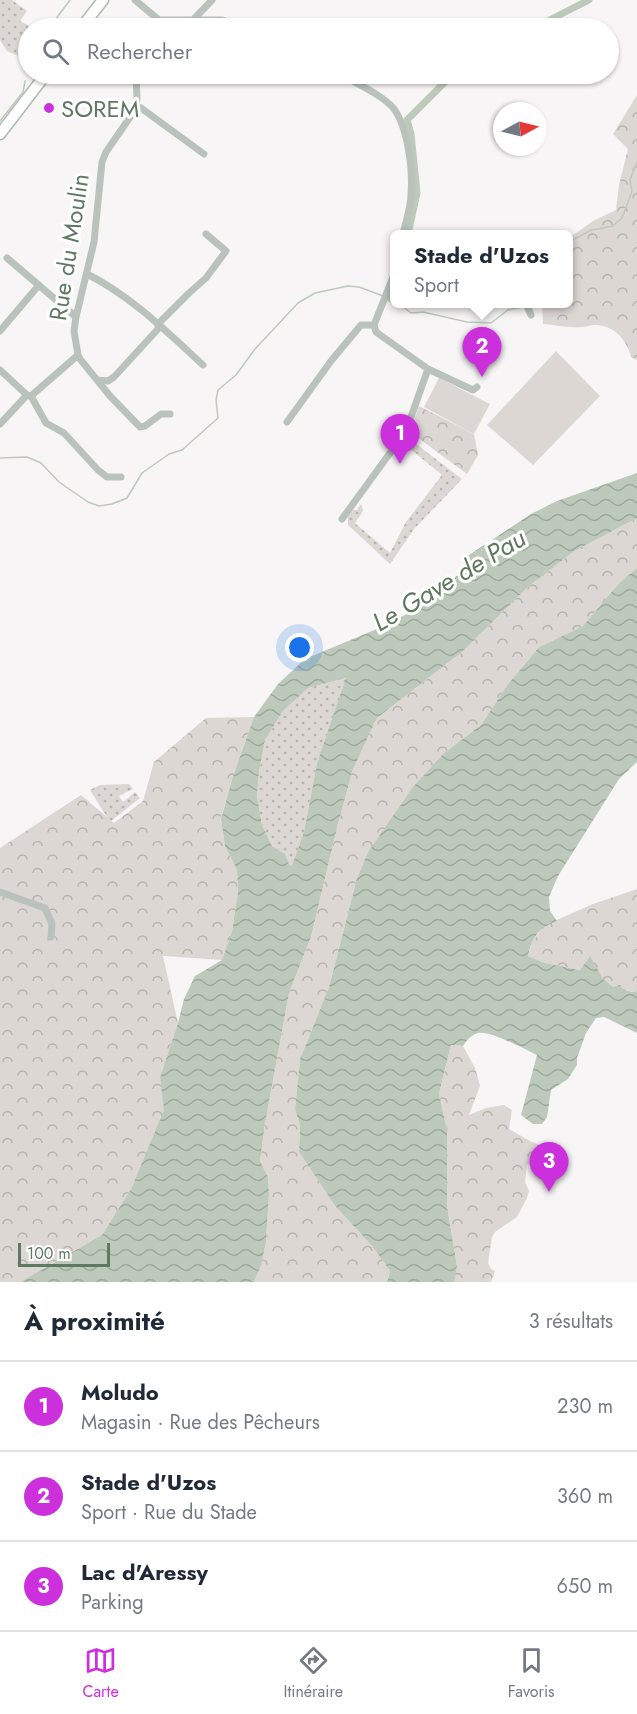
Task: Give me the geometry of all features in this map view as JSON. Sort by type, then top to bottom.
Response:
[{"type":"main road","points":[[89,18],[103,0]]},
{"type":"main road","points":[[0,134],[38,84]]},
{"type":"street","points":[[135,0],[157,18]]},
{"type":"street","points":[[195,18],[212,0]]},
{"type":"street","points":[[136,84],[136,106],[204,154]]},
{"type":"street","points":[[357,84],[393,108],[404,128],[412,193],[404,230]]},
{"type":"street","name":"Rue du Moulin","points":[[0,424],[29,395],[78,355],[74,331],[94,242],[102,162],[136,106]]},
{"type":"street","points":[[98,380],[111,379],[158,329],[158,324],[206,278],[226,250],[206,234]]},
{"type":"street","points":[[8,258],[76,317]]},
{"type":"street","points":[[87,274],[104,282],[158,324],[203,365]]},
{"type":"street","points":[[390,284],[374,325],[376,332],[428,369],[473,390],[477,387]]},
{"type":"street","points":[[0,331],[39,285]]},
{"type":"street","points":[[287,422],[331,361],[361,325],[374,325]]},
{"type":"street","points":[[78,355],[109,394],[140,427],[161,414],[170,414]]},
{"type":"street","points":[[342,519],[406,431],[428,369]]},
{"type":"street","points":[[0,370],[29,395],[46,423],[64,433],[98,470],[107,477],[121,477]]},
{"type":"street","points":[[109,394],[111,379]]},
{"type":"street","points":[[0,892],[45,908],[52,924],[51,937]]},
{"type":"green space","points":[[0,0],[12,0],[27,11],[22,18],[18,18],[18,56],[7,51],[0,40]]},
{"type":"green space","points":[[637,95],[637,360],[631,357],[623,339],[608,328],[595,325],[567,327],[543,324],[542,308],[573,308],[573,235],[593,221],[616,210],[619,185],[628,149],[613,134]]},
{"type":"green space","points":[[556,351],[600,396],[533,465],[487,425]]},
{"type":"green space","points":[[439,378],[490,404],[474,434],[424,407]]},
{"type":"green space","points":[[419,406],[474,434],[478,455],[467,474],[410,432]]},
{"type":"green space","points":[[407,437],[462,479],[414,529],[390,564],[348,525],[348,517],[361,504],[363,511],[355,523],[390,553],[406,522],[442,475],[403,443]]},
{"type":"green space","points":[[637,518],[637,568],[619,583],[583,626],[539,647],[508,684],[481,725],[444,753],[368,852],[357,878],[329,987],[300,1059],[295,1109],[300,1126],[299,1152],[335,1206],[372,1246],[390,1271],[387,1282],[254,1282],[261,1266],[266,1242],[269,1194],[268,1177],[260,1161],[289,993],[311,937],[353,769],[377,718],[462,652],[528,587],[573,552]]},
{"type":"green space","points":[[347,678],[317,763],[304,832],[291,869],[285,854],[272,846],[262,825],[257,796],[265,740],[283,711],[308,688]]},
{"type":"green space","points":[[254,717],[221,818],[225,846],[237,870],[238,892],[232,931],[222,960],[163,956],[178,1023],[160,1077],[165,1110],[131,1189],[102,1235],[20,1282],[0,1282],[0,848],[81,795],[114,823],[143,801],[154,762],[206,718]]},
{"type":"green space","points":[[129,784],[133,789],[119,796],[123,802],[135,792],[140,798],[110,822],[90,790],[100,785]]},
{"type":"green space","points":[[637,889],[637,991],[623,991],[609,985],[602,978],[590,957],[580,970],[545,963],[528,956],[532,942],[545,925],[593,904]]},
{"type":"green space","points":[[451,1045],[463,1046],[475,1068],[480,1086],[469,1115],[486,1108],[504,1105],[512,1110],[509,1129],[542,1146],[539,1161],[527,1165],[525,1182],[529,1191],[517,1217],[495,1232],[492,1237],[488,1263],[495,1271],[491,1282],[453,1282],[457,1266],[447,1206],[447,1130],[439,1094]]},
{"type":"water","points":[[637,473],[637,518],[573,552],[528,587],[462,652],[377,718],[353,769],[311,937],[289,993],[260,1161],[268,1177],[269,1194],[266,1242],[261,1266],[254,1282],[20,1282],[102,1235],[131,1189],[164,1110],[160,1077],[184,999],[195,976],[222,960],[232,931],[238,892],[237,870],[225,846],[221,819],[233,776],[254,717],[278,684],[305,659],[384,626],[437,598],[459,574],[466,557],[531,514],[557,501]],"holes":[[[346,678],[317,763],[304,832],[291,868],[285,854],[272,846],[262,825],[257,796],[265,740],[283,711],[308,688]]]},
{"type":"water","points":[[637,568],[637,762],[619,779],[558,876],[549,897],[550,911],[557,921],[545,926],[537,934],[528,956],[545,963],[580,970],[590,956],[603,979],[613,987],[620,985],[623,990],[637,991],[637,1033],[604,1017],[596,1018],[586,1033],[577,1058],[577,1065],[568,1079],[551,1090],[547,1117],[542,1124],[533,1124],[521,1115],[537,1055],[499,1037],[483,1033],[473,1035],[463,1046],[451,1045],[439,1094],[447,1130],[447,1206],[457,1266],[454,1282],[387,1282],[390,1271],[372,1246],[335,1206],[299,1152],[300,1126],[295,1109],[300,1059],[329,987],[357,878],[368,852],[413,787],[444,753],[481,725],[508,684],[539,647],[583,626],[619,583]]},
{"type":"waterway","points":[[56,18],[70,0]]},
{"type":"waterway","points":[[554,18],[589,0]]},
{"type":"waterway","points":[[0,121],[23,92],[24,84]]},
{"type":"waterway","points":[[409,230],[417,193],[411,134],[407,120],[443,84]]},
{"type":"waterway","points":[[573,240],[591,230],[613,226],[622,218],[632,191],[630,180],[637,162]]},
{"type":"waterway","points":[[0,458],[27,457],[41,463],[59,482],[88,502],[99,506],[127,498],[142,473],[169,454],[182,450],[218,418],[216,400],[218,390],[236,375],[255,349],[298,303],[315,293],[348,286],[359,287],[383,296]]},
{"type":"waterway","points":[[404,308],[411,313],[423,312],[467,322],[491,323],[508,310],[518,308]]},
{"type":"place","name":"SOREM","points":[[49,108]]},
{"type":"place","name":"Stade d'Uzos","points":[[482,377]]},
{"type":"place","name":"Moludo","points":[[400,464]]},
{"type":"place","name":"Lac d'Aressy","points":[[549,1192]]},
{"type":"water label","name":"Le Gave de Pau","points":[[449,580]]}]
